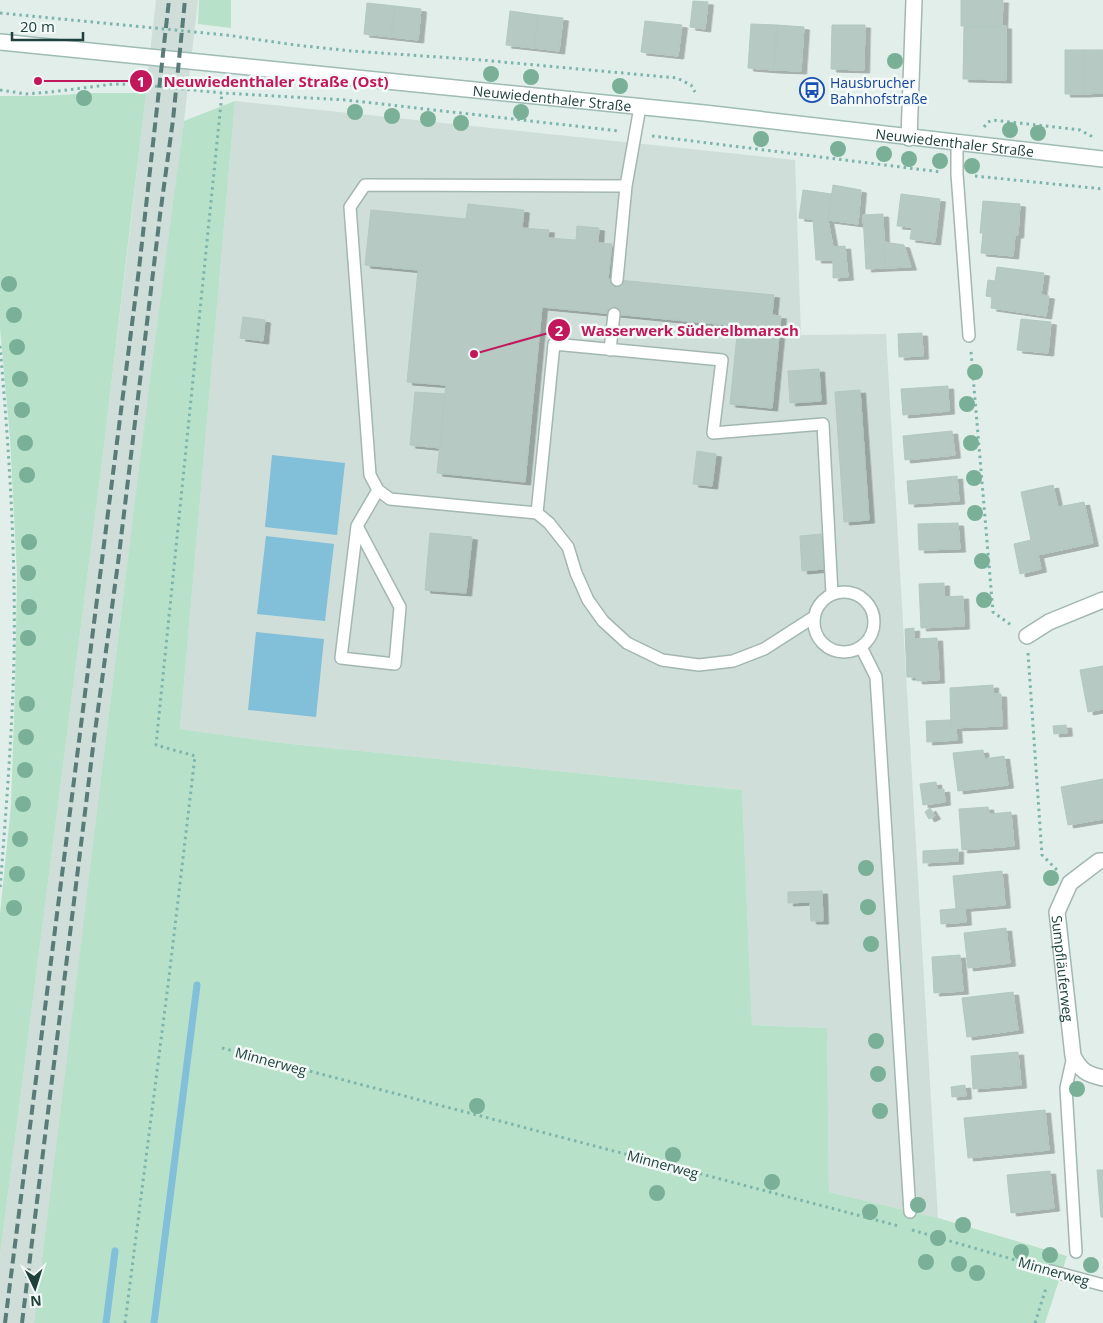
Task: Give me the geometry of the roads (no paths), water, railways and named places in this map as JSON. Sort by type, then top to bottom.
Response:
[{"type":"street","points":[[909,138],[914,0]]},
{"type":"street","name":"Neuwiedenthaler Straße","points":[[0,42],[640,107],[1103,159]]},
{"type":"street","points":[[1027,636],[1049,622],[1103,600]]},
{"type":"street","name":"Sumpfläuferweg","points":[[1073,1056],[1057,912],[1070,883],[1103,861]]},
{"type":"street","points":[[1073,1056],[1080,1068],[1090,1075],[1103,1078]]},
{"type":"lane","points":[[617,280],[626,186],[640,107]]},
{"type":"lane","points":[[957,144],[957,174],[969,336]]},
{"type":"lane","points":[[626,186],[365,185],[350,206],[370,475],[378,490],[390,499],[537,513],[549,523],[568,546],[576,573],[588,600],[603,621],[628,643],[662,660],[699,665],[733,661],[764,648],[814,617]]},
{"type":"lane","points":[[610,350],[614,314]]},
{"type":"lane","points":[[537,513],[554,344],[722,360],[714,433],[823,424],[832,594]]},
{"type":"lane","points":[[357,526],[400,607],[395,664],[341,658],[357,526],[378,490]]},
{"type":"lane","points":[[849,592],[860,596],[869,605],[874,616],[874,628],[870,639],[861,647],[850,652],[838,652],[827,648],[818,640],[814,629],[814,617],[818,606],[826,597],[832,594],[849,592]]},
{"type":"lane","points":[[861,647],[876,677],[910,1212]]},
{"type":"lane","points":[[1073,1056],[1066,1088],[1076,1252]]},
{"type":"lane","name":"Minnerweg","points":[[1051,1271],[1103,1285]]},
{"type":"water","points":[[272,455],[345,463],[337,535],[265,527]]},
{"type":"water","points":[[266,536],[334,544],[325,621],[257,614]]},
{"type":"water","points":[[256,632],[324,639],[316,717],[248,710]]},
{"type":"waterway","points":[[154,1323],[197,985]]},
{"type":"waterway","points":[[106,1323],[115,1251]]},
{"type":"railway","points":[[5,1323],[139,269],[169,0]]},
{"type":"railway","points":[[22,1323],[173,120],[185,0]]},
{"type":"place","name":"Neuwiedenthaler Straße (Ost)","points":[[38,81]]},
{"type":"place","name":"Hausbrucher Bahnhofstraße","points":[[812,90]]},
{"type":"place","name":"Wasserwerk Süderelbmarsch","points":[[474,354]]}]
